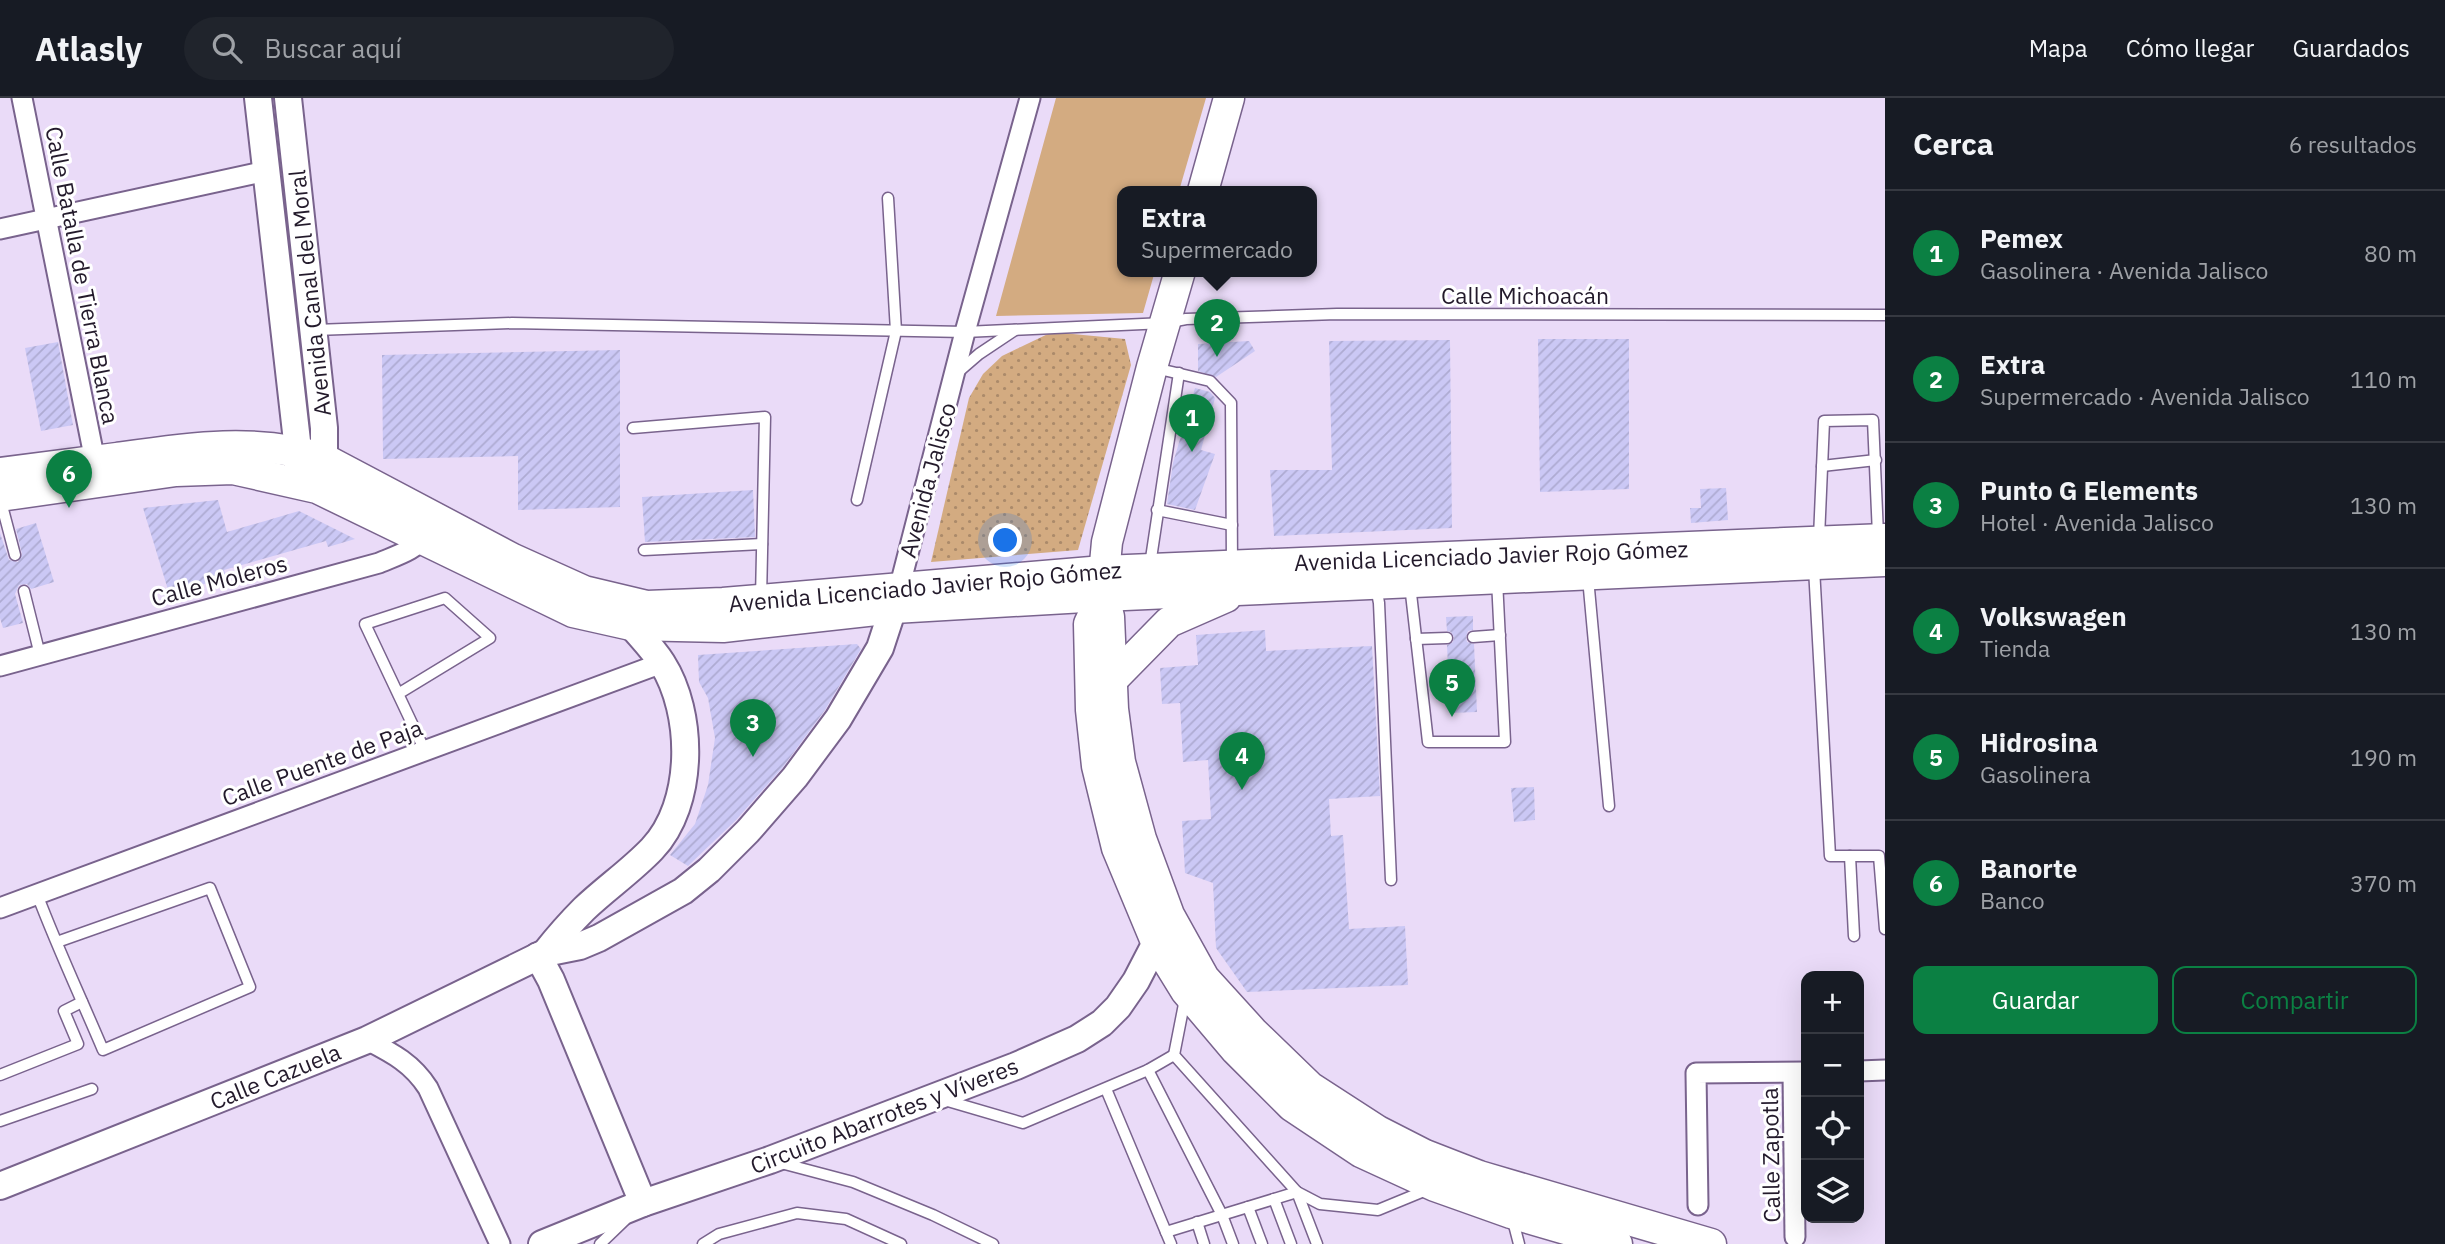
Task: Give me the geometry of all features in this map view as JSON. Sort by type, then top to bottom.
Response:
[{"type":"main road","name":"Avenida Canal del Moral","points":[[258,98],[266,171],[311,455],[307,485]]},
{"type":"main road","name":"Avenida Canal del Moral","points":[[288,98],[324,428],[311,455]]},
{"type":"main road","points":[[1204,186],[1229,98]]},
{"type":"main road","points":[[1178,277],[1165,323],[1165,370],[1107,542],[1102,583],[1089,624],[1091,710],[1097,766],[1117,848],[1157,944],[1186,991],[1236,1050],[1292,1106],[1360,1152],[1711,1244]]},
{"type":"main road","name":"Avenida Licenciado Javier Rojo Gómez","points":[[0,473],[231,445],[311,455],[430,529],[470,549],[573,612],[631,625],[723,627],[761,611]]},
{"type":"main road","name":"Avenida Licenciado Javier Rojo Gómez","points":[[0,497],[176,471],[233,469],[307,485],[430,529]]},
{"type":"main road","name":"Avenida Licenciado Javier Rojo Gómez","points":[[470,549],[513,559],[584,591],[647,606],[761,611],[1102,583],[1817,553],[1883,546]]},
{"type":"main road","name":"Avenida Licenciado Javier Rojo Gómez","points":[[1496,566],[1588,574],[1702,558]]},
{"type":"main road","name":"Avenida Licenciado Javier Rojo Gómez","points":[[1102,583],[1149,569],[1375,583],[1409,570]]},
{"type":"main road","points":[[1112,680],[1169,622],[1239,576]]},
{"type":"main road","points":[[1102,583],[1109,617],[1113,709],[1120,762],[1141,839],[1169,915],[1204,978],[1253,1032],[1310,1087],[1444,1176],[1511,1213],[1617,1244]]},
{"type":"main road","name":"Avenida Jalisco","points":[[580,946],[682,891],[709,870],[748,831],[795,777],[838,719],[880,649],[897,598]]},
{"type":"main road","name":"Calle Cazuela","points":[[541,955],[570,923],[654,847],[674,815],[684,774],[686,732],[678,697],[662,663],[631,625]]},
{"type":"main road","name":"Circuito Abarrotes y Víveres","points":[[542,1244],[643,1203],[770,1160],[1016,1066],[1077,1039],[1102,1023],[1118,1007],[1157,944],[1169,915]]},
{"type":"main road","name":"Calle Cazuela","points":[[0,1186],[367,1040],[541,955],[580,946]]},
{"type":"main road","points":[[541,955],[643,1203]]},
{"type":"street","name":"Calle Batalla de Tierra Blanca","points":[[22,98],[95,461]]},
{"type":"street","name":"Avenida Jalisco","points":[[897,598],[965,332],[1030,98]]},
{"type":"street","points":[[0,229],[266,171]]},
{"type":"street","name":"Calle Moleros","points":[[0,666],[379,563],[402,554],[430,529]]},
{"type":"street","name":"Calle Puente de Paja","points":[[0,908],[662,663]]},
{"type":"street","points":[[367,1040],[404,1059],[418,1072],[428,1088],[499,1244]]},
{"type":"street","points":[[1864,1071],[1885,1070]]},
{"type":"street","name":"Calle Zapotla","points":[[1698,1205],[1696,1073],[1800,1072],[1796,1237]]},
{"type":"lane","points":[[857,499],[895,331],[888,198]]},
{"type":"lane","name":"Calle Michoacán","points":[[314,330],[512,323],[965,332],[1165,323],[1186,319],[1337,314],[1885,314]]},
{"type":"lane","points":[[954,376],[979,354],[1016,330]]},
{"type":"lane","points":[[1149,569],[1157,510],[1165,370],[1210,381],[1231,403],[1232,525],[1239,576]]},
{"type":"lane","points":[[633,428],[765,416],[761,611]]},
{"type":"lane","points":[[1883,546],[1873,420],[1824,421],[1817,553],[1830,856],[1879,856],[1885,929]]},
{"type":"lane","points":[[1822,466],[1876,460]]},
{"type":"lane","points":[[0,497],[11,553]]},
{"type":"lane","points":[[1157,510],[1232,525]]},
{"type":"lane","points":[[644,550],[762,544]]},
{"type":"lane","points":[[1409,570],[1428,742],[1506,742],[1496,566]]},
{"type":"lane","points":[[1588,574],[1609,806]]},
{"type":"lane","points":[[1375,583],[1391,880]]},
{"type":"lane","points":[[22,595],[40,655]]},
{"type":"lane","points":[[398,694],[490,638],[446,598],[365,624],[398,694],[425,751]]},
{"type":"lane","points":[[1473,637],[1500,635]]},
{"type":"lane","points":[[1416,639],[1447,638]]},
{"type":"lane","points":[[1850,856],[1854,936]]},
{"type":"lane","points":[[37,894],[57,942],[82,1002],[103,1050],[250,987],[210,888],[57,942]]},
{"type":"lane","points":[[934,1097],[1023,1123],[1106,1089],[1174,1055],[1186,991]]},
{"type":"lane","points":[[0,1075],[78,1044],[64,1011],[82,1002]]},
{"type":"lane","points":[[1174,1055],[1297,1192],[1320,1204],[1378,1210],[1389,1207],[1444,1176]]},
{"type":"lane","points":[[1148,1070],[1222,1215],[1233,1244]]},
{"type":"lane","points":[[0,1121],[92,1089]]},
{"type":"lane","points":[[1106,1089],[1171,1244]]},
{"type":"lane","points":[[770,1160],[853,1182],[933,1215],[993,1244]]},
{"type":"lane","points":[[1166,1231],[1297,1192]]},
{"type":"lane","points":[[1297,1192],[1317,1244]]},
{"type":"lane","points":[[1274,1199],[1291,1244]]},
{"type":"lane","points":[[600,1244],[643,1203]]},
{"type":"lane","points":[[1248,1207],[1262,1244]]},
{"type":"lane","points":[[703,1244],[719,1234],[797,1213],[846,1219],[901,1244]]},
{"type":"lane","points":[[1511,1213],[1520,1244]]},
{"type":"lane","points":[[1196,1223],[1205,1244]]},
{"type":"shaded area","points":[[1056,98],[1206,98],[1180,186],[1117,186],[1117,277],[1153,277],[1143,313],[996,316]]},
{"type":"shaded area","points":[[1052,332],[1125,339],[1131,365],[1078,550],[931,562],[969,398],[983,374],[1002,356]]},
{"type":"building","points":[[1538,339],[1629,339],[1629,489],[1540,492]]},
{"type":"building","points":[[1450,340],[1452,528],[1274,536],[1270,470],[1332,470],[1329,341]]},
{"type":"building","points":[[1249,341],[1255,351],[1216,377],[1198,371],[1198,344]]},
{"type":"building","points":[[58,342],[73,425],[41,431],[25,348]]},
{"type":"building","points":[[620,350],[620,507],[518,510],[518,456],[383,459],[382,355]]},
{"type":"building","points":[[1195,388],[1210,392],[1215,398],[1201,450],[1215,454],[1195,510],[1167,504],[1173,463]]},
{"type":"building","points":[[1726,488],[1728,520],[1691,523],[1690,508],[1701,508],[1700,489]]},
{"type":"building","points":[[753,490],[755,537],[645,542],[642,497]]},
{"type":"building","points":[[218,500],[227,532],[299,511],[355,539],[328,547],[326,541],[224,570],[227,578],[169,593],[143,508]]},
{"type":"building","points":[[36,523],[54,582],[31,589],[27,584],[19,585],[15,594],[23,623],[3,628],[0,618],[0,533],[9,560],[18,562],[22,554],[16,529]]},
{"type":"building","points":[[1473,616],[1473,630],[1468,631],[1466,637],[1467,642],[1474,644],[1477,712],[1450,713],[1447,645],[1453,642],[1454,637],[1447,631],[1446,617]]},
{"type":"building","points":[[1265,630],[1266,651],[1372,646],[1380,796],[1329,799],[1331,836],[1343,835],[1349,929],[1405,926],[1408,985],[1247,992],[1216,948],[1213,883],[1185,873],[1182,821],[1211,819],[1208,760],[1183,762],[1180,703],[1162,704],[1160,668],[1198,665],[1196,635]]},
{"type":"building","points":[[857,644],[861,649],[825,710],[783,767],[736,820],[688,866],[670,855],[695,824],[708,785],[715,738],[708,698],[699,682],[698,655]]},
{"type":"building","points":[[1534,787],[1535,820],[1514,822],[1511,788]]},
{"type":"place","name":"Extra","points":[[1217,357]]},
{"type":"place","name":"Pemex","points":[[1192,452]]},
{"type":"place","name":"Banorte","points":[[69,508]]},
{"type":"place","name":"Hidrosina","points":[[1452,717]]},
{"type":"place","name":"Punto G Elements","points":[[753,757]]},
{"type":"place","name":"Volkswagen","points":[[1242,790]]}]
